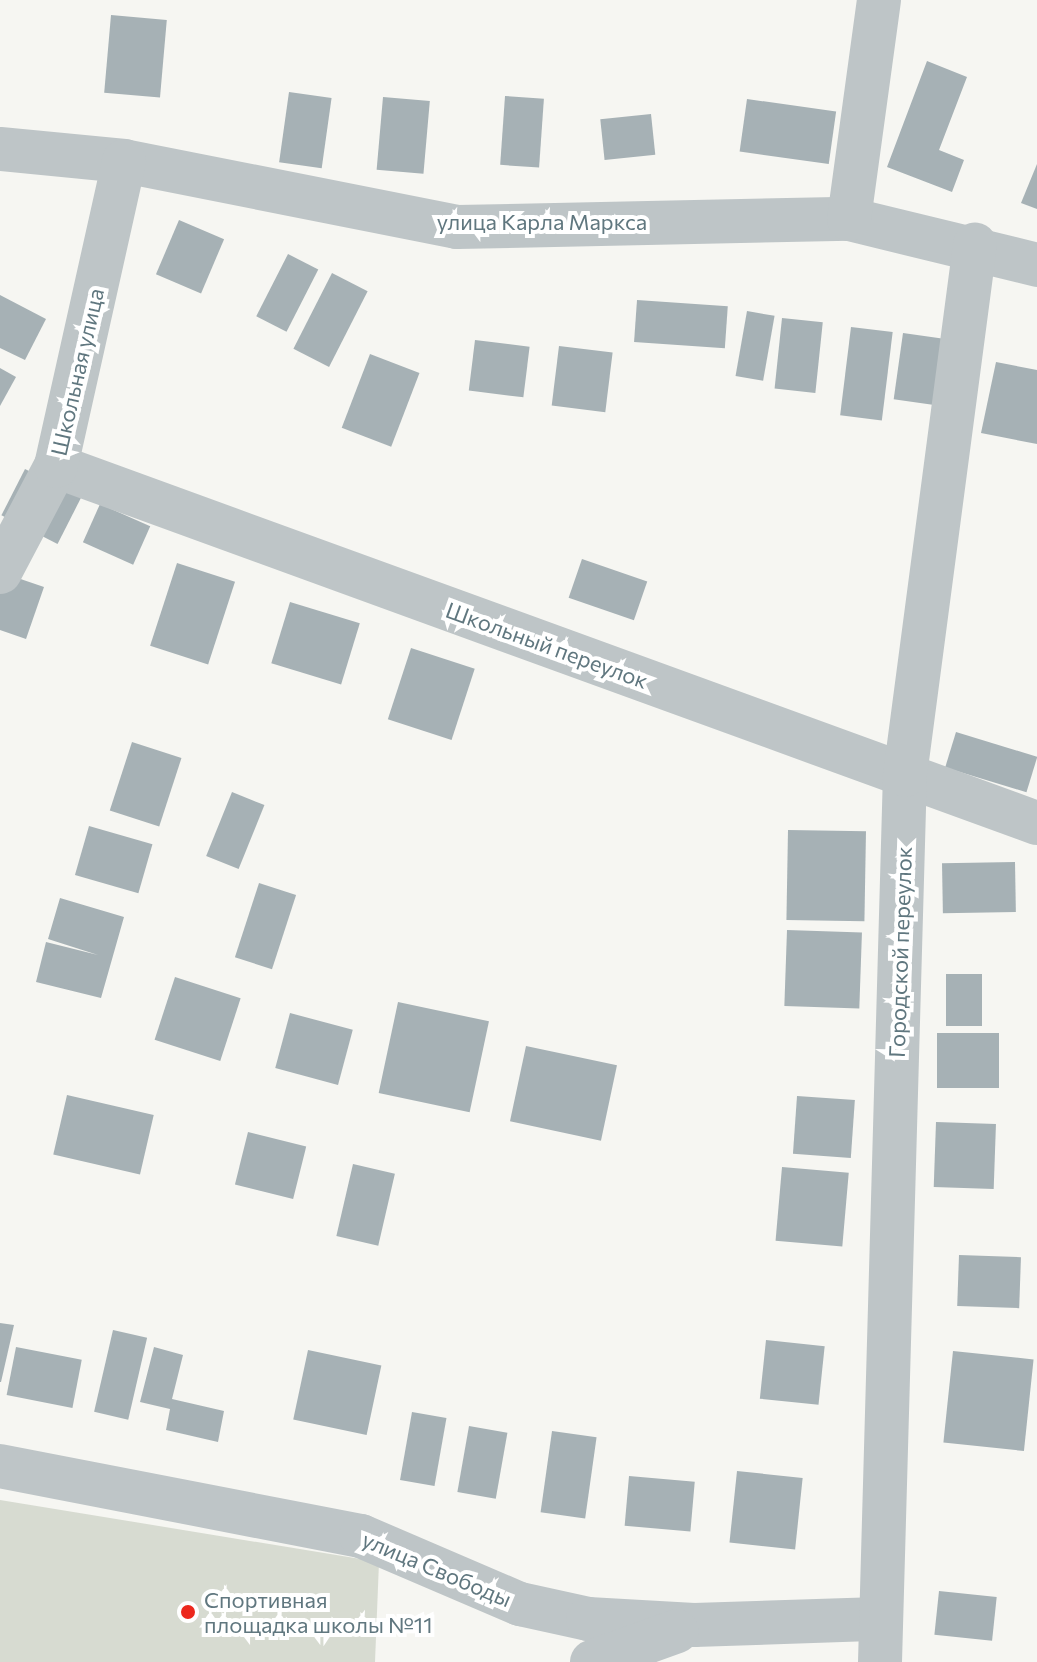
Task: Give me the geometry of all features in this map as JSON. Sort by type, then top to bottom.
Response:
[{"type":"street","points":[[849,219],[879,0]]},
{"type":"street","name":"улица Карла Маркса","points":[[0,149],[124,161],[457,227],[849,219],[975,245],[1037,265]]},
{"type":"street","name":"Школьная улица","points":[[0,572],[56,466],[124,161]]},
{"type":"street","name":"Городской переулок","points":[[880,1662],[905,775],[975,245]]},
{"type":"street","name":"Школьный переулок","points":[[56,466],[1037,823]]},
{"type":"street","name":"улица Свободы","points":[[0,1466],[361,1536],[520,1604],[588,1619],[694,1625],[879,1619]]},
{"type":"street","points":[[592,1662],[694,1625]]},
{"type":"shaded area","name":"Спортивная площадка школы №11","points":[[0,1500],[379,1562],[375,1662],[0,1662]]},
{"type":"building","points":[[111,15],[167,20],[160,98],[104,93]]},
{"type":"building","points":[[927,61],[967,77],[939,150],[964,160],[952,192],[887,167]]},
{"type":"building","points":[[289,92],[332,98],[322,168],[279,162]]},
{"type":"building","points":[[505,96],[544,99],[539,168],[500,165]]},
{"type":"building","points":[[383,97],[430,101],[423,174],[377,170]]},
{"type":"building","points":[[747,99],[836,112],[829,164],[740,151]]},
{"type":"building","points":[[651,114],[655,155],[605,160],[600,119]]},
{"type":"building","points":[[1037,164],[1037,209],[1021,203]]},
{"type":"building","points":[[179,220],[224,239],[201,293],[156,274]]},
{"type":"building","points":[[288,254],[318,269],[287,332],[256,316]]},
{"type":"building","points":[[332,273],[368,291],[329,367],[293,349]]},
{"type":"building","points":[[0,295],[46,319],[25,360],[0,348]]},
{"type":"building","points":[[637,300],[728,306],[725,348],[634,342]]},
{"type":"building","points":[[747,311],[775,316],[763,381],[736,376]]},
{"type":"building","points":[[782,318],[823,322],[815,393],[775,389]]},
{"type":"building","points":[[851,327],[893,332],[882,420],[840,415]]},
{"type":"building","points":[[903,333],[944,339],[934,405],[894,399]]},
{"type":"building","points":[[475,340],[530,347],[523,397],[469,391]]},
{"type":"building","points":[[559,346],[613,353],[605,412],[552,406]]},
{"type":"building","points":[[370,354],[419,373],[391,447],[342,428]]},
{"type":"building","points":[[996,362],[1037,370],[1037,444],[981,433]]},
{"type":"building","points":[[0,368],[16,377],[0,406]]},
{"type":"building","points":[[25,469],[81,498],[58,544],[1,515]]},
{"type":"building","points":[[100,504],[150,526],[133,565],[83,542]]},
{"type":"building","points":[[582,559],[647,581],[634,620],[569,598]]},
{"type":"building","points":[[177,563],[235,582],[208,665],[150,646]]},
{"type":"building","points":[[0,572],[44,587],[26,639],[0,630]]},
{"type":"building","points":[[290,602],[360,623],[341,685],[271,663]]},
{"type":"building","points":[[411,648],[475,669],[452,740],[388,719]]},
{"type":"building","points":[[956,732],[1037,757],[1026,792],[945,767]]},
{"type":"building","points":[[132,742],[181,758],[159,827],[110,810]]},
{"type":"building","points":[[232,792],[264,805],[239,869],[206,856]]},
{"type":"building","points":[[89,826],[152,844],[138,893],[75,875]]},
{"type":"building","points":[[788,830],[866,831],[864,921],[786,920]]},
{"type":"building","points":[[1015,862],[1016,912],[943,913],[942,863]]},
{"type":"building","points":[[259,883],[296,895],[272,969],[235,957]]},
{"type":"building","points":[[60,898],[124,917],[101,998],[36,982],[46,942],[98,955],[48,939]]},
{"type":"building","points":[[787,930],[862,933],[859,1009],[784,1006]]},
{"type":"building","points":[[946,974],[982,974],[982,1026],[946,1026]]},
{"type":"building","points":[[175,977],[241,998],[220,1061],[155,1040]]},
{"type":"building","points":[[398,1002],[489,1021],[470,1112],[379,1093]]},
{"type":"building","points":[[290,1013],[353,1030],[338,1085],[275,1068]]},
{"type":"building","points":[[937,1033],[999,1033],[999,1088],[937,1088]]},
{"type":"building","points":[[526,1046],[617,1065],[601,1141],[510,1121]]},
{"type":"building","points":[[67,1095],[154,1115],[140,1174],[53,1154]]},
{"type":"building","points":[[797,1096],[855,1100],[851,1158],[793,1154]]},
{"type":"building","points":[[936,1122],[996,1124],[994,1189],[934,1187]]},
{"type":"building","points":[[248,1132],[306,1147],[293,1199],[235,1184]]},
{"type":"building","points":[[353,1164],[395,1174],[378,1246],[336,1236]]},
{"type":"building","points":[[782,1167],[849,1173],[842,1247],[776,1241]]},
{"type":"building","points":[[959,1255],[1021,1257],[1019,1308],[957,1306]]},
{"type":"building","points":[[0,1323],[14,1325],[1,1382],[0,1382]]},
{"type":"building","points":[[113,1330],[147,1338],[128,1420],[94,1412]]},
{"type":"building","points":[[766,1340],[825,1346],[819,1405],[760,1399]]},
{"type":"building","points":[[16,1347],[82,1360],[72,1408],[7,1395]]},
{"type":"building","points":[[154,1347],[183,1355],[172,1399],[224,1411],[218,1442],[166,1430],[170,1409],[140,1402]]},
{"type":"building","points":[[308,1350],[381,1366],[367,1435],[293,1419]]},
{"type":"building","points":[[953,1351],[1034,1359],[1024,1451],[943,1442]]},
{"type":"building","points":[[412,1412],[446,1418],[434,1486],[400,1480]]},
{"type":"building","points":[[469,1426],[507,1433],[496,1499],[457,1492]]},
{"type":"building","points":[[552,1431],[597,1437],[585,1518],[541,1512]]},
{"type":"building","points":[[737,1471],[803,1478],[795,1550],[729,1543]]},
{"type":"building","points":[[629,1476],[695,1482],[690,1532],[625,1526]]},
{"type":"building","points":[[939,1591],[997,1597],[992,1641],[934,1635]]},
{"type":"place","name":"Спортивная площадка школы №11","points":[[188,1612]]}]
